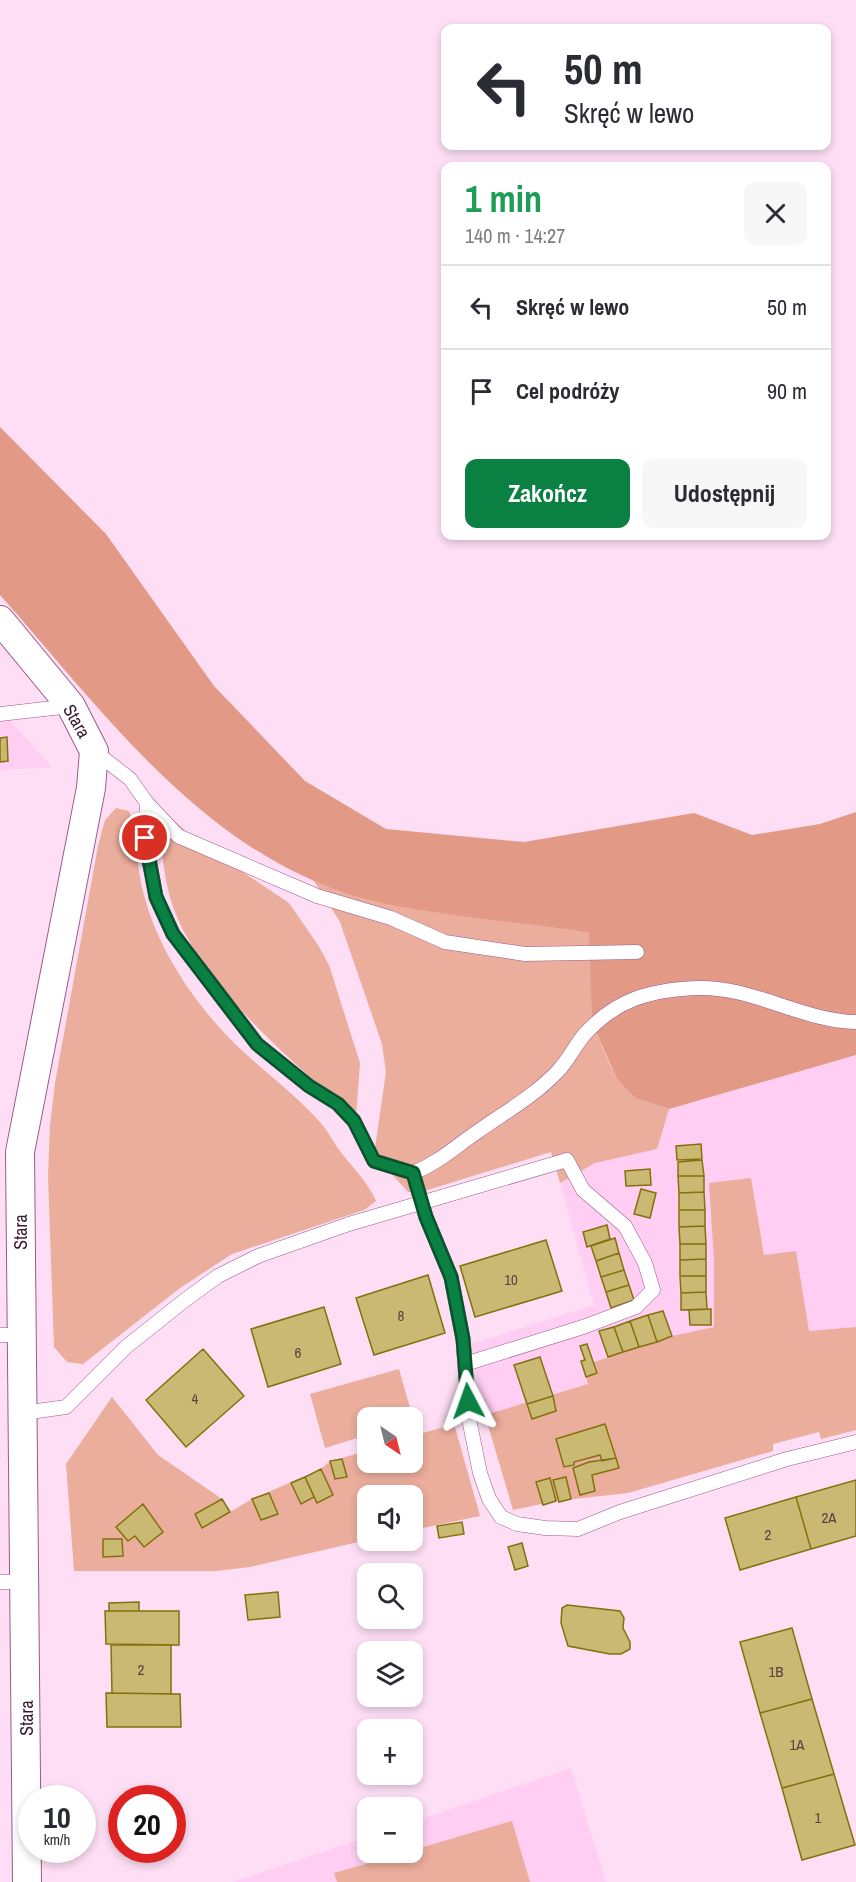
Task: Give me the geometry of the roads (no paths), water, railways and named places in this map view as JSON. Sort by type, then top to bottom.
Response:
[{"type":"street","name":"Stara","points":[[0,620],[71,706],[94,751],[91,788],[15,1152],[10,1335],[23,1413],[12,1582],[27,1882]]},
{"type":"lane","points":[[0,714],[71,706]]},
{"type":"lane","points":[[94,751],[130,779],[147,803],[178,836],[317,896],[391,918],[445,942],[525,954],[637,952]]},
{"type":"lane","points":[[147,803],[145,838],[156,897],[173,934],[208,983],[257,1044],[346,1112],[354,1121],[374,1161],[413,1173],[434,1164],[477,1131],[526,1101],[558,1071],[602,1017],[629,999],[665,990],[700,988],[738,993],[832,1022],[856,1022]]},
{"type":"lane","points":[[23,1413],[66,1407],[126,1347],[218,1276],[258,1256],[349,1224],[567,1160],[583,1190],[625,1226],[645,1263],[653,1290],[636,1307],[583,1327],[465,1364]]},
{"type":"lane","points":[[413,1173],[422,1204],[451,1277],[465,1364],[469,1419],[480,1473],[489,1499],[501,1517],[517,1524],[578,1529],[620,1512],[776,1463],[856,1442]]}]
